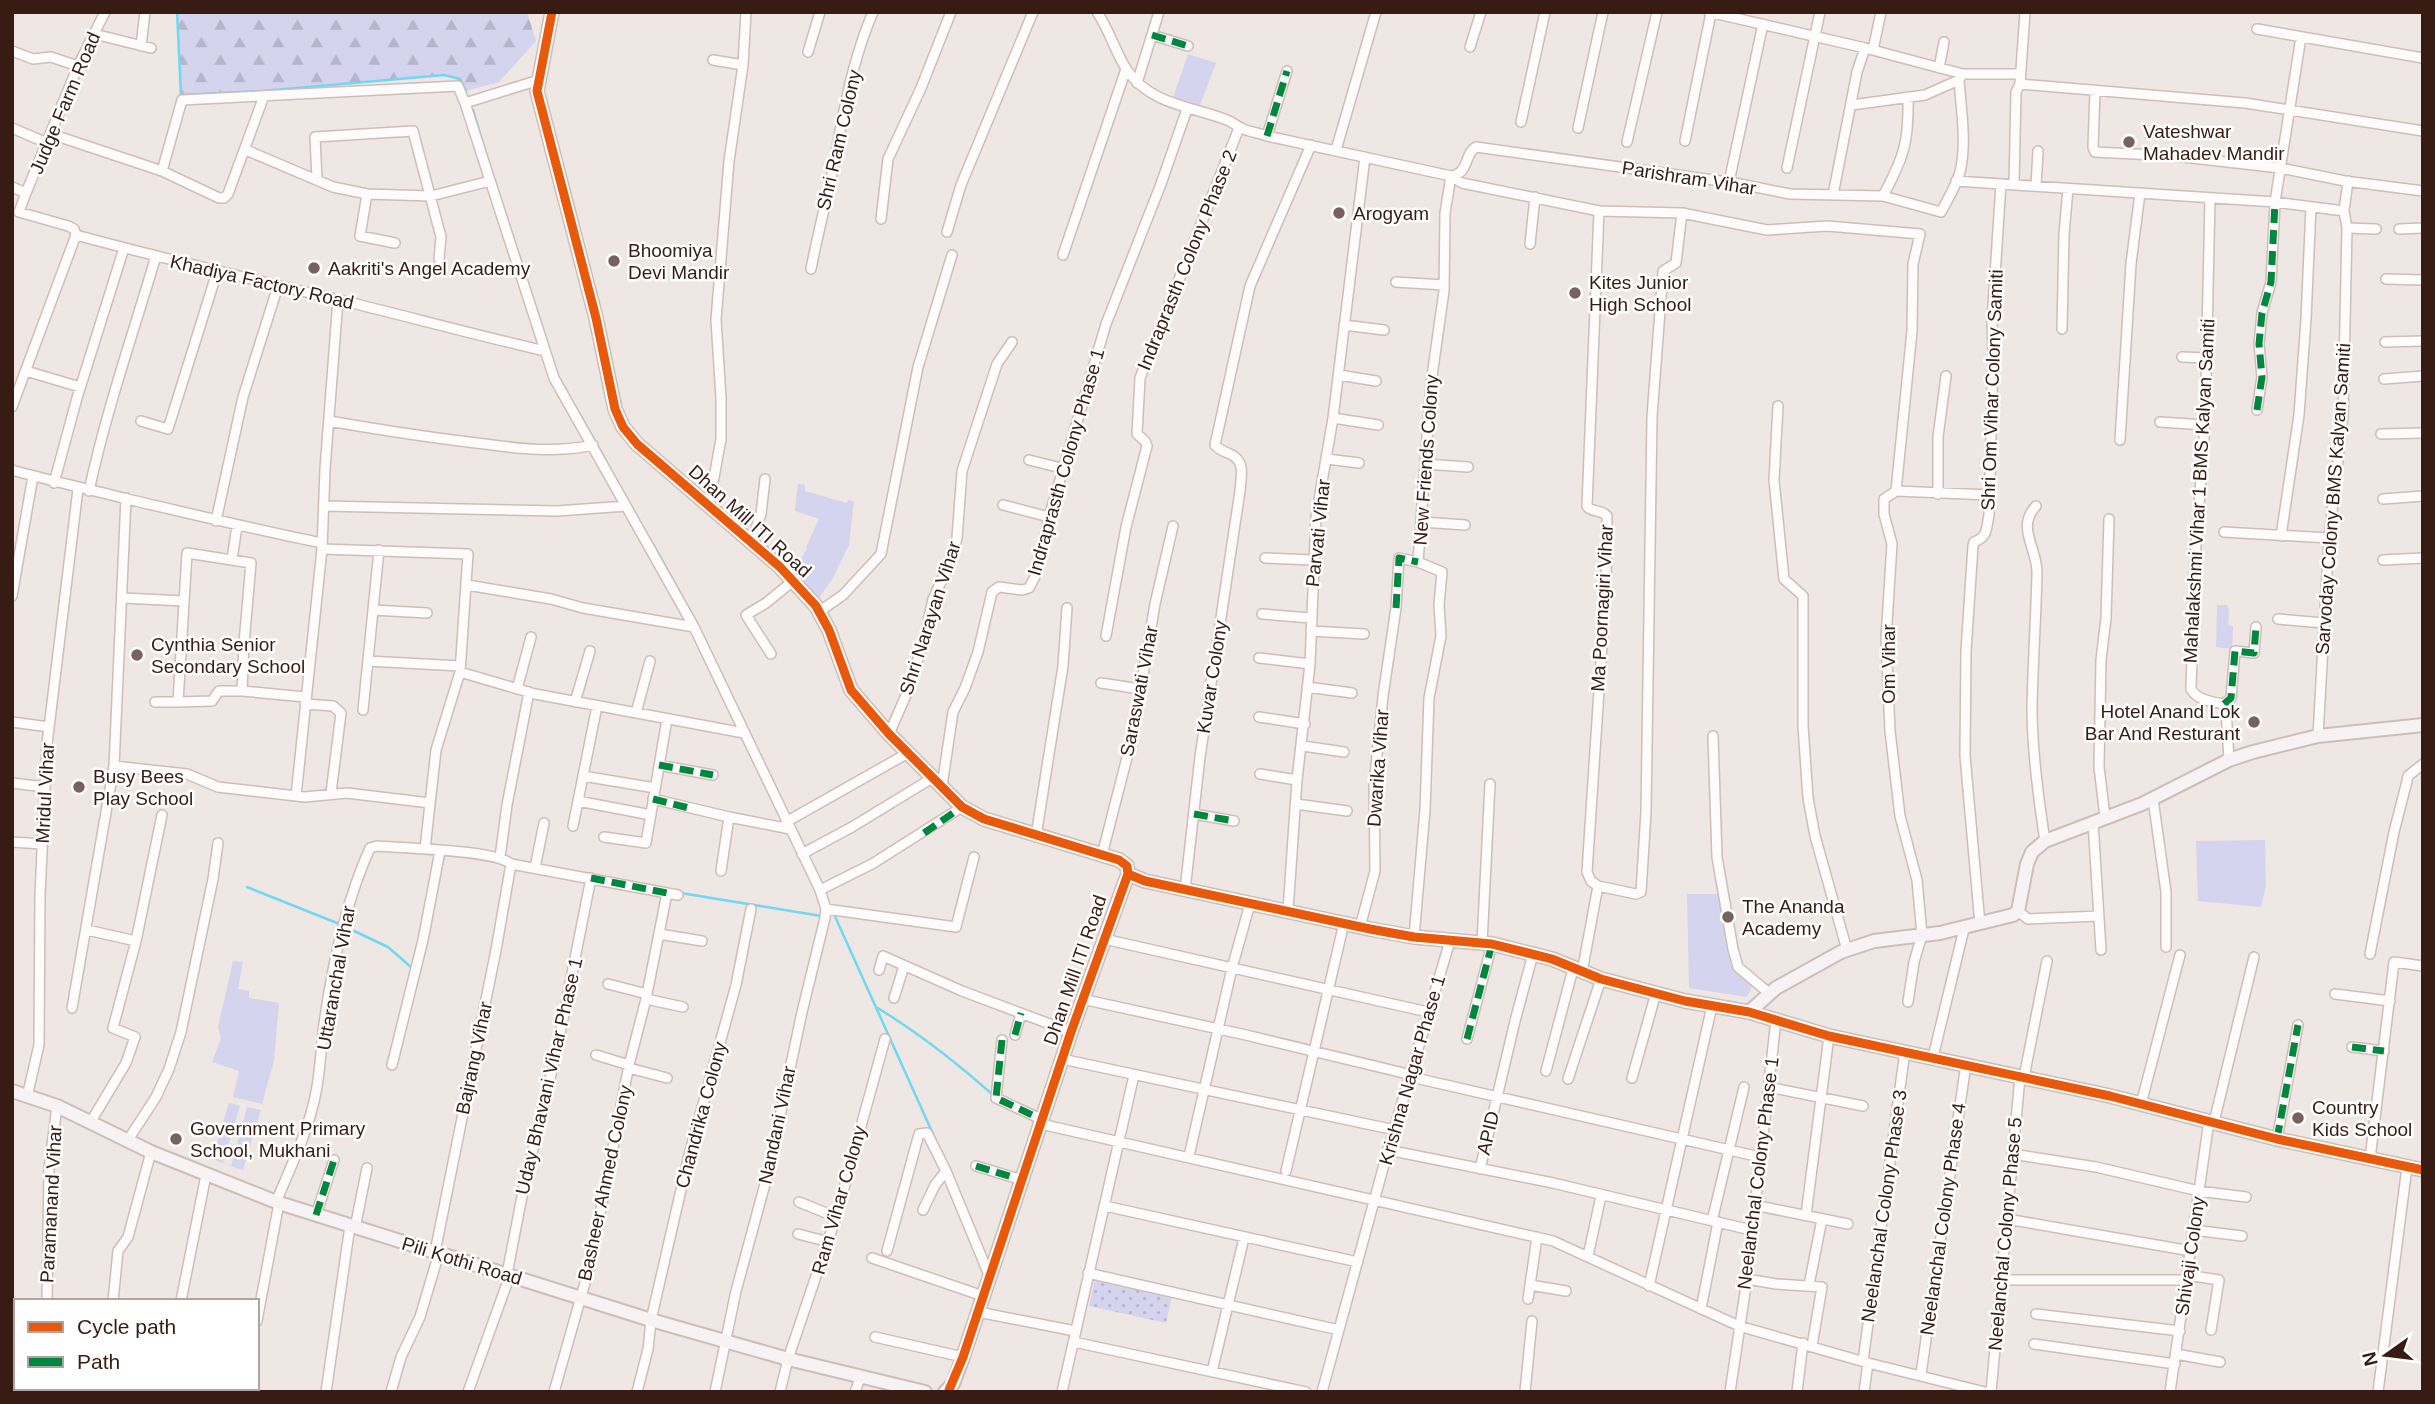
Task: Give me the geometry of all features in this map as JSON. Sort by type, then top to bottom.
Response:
[{"type":"street","name":"Judge Farm Road","points":[[26,194],[78,66],[105,12]]},
{"type":"street","points":[[94,34],[146,47],[145,12]]},
{"type":"street","name":"Dhan Mill ITI Road","points":[[552,12],[537,91],[596,318],[615,409],[624,427],[637,444],[751,542],[793,581],[820,611],[850,690],[962,807],[984,820],[1119,860],[1127,866],[1128,874],[1082,999],[963,1357],[948,1391]]},
{"type":"street","points":[[709,505],[721,439],[716,320],[718,286],[729,161],[744,65],[746,12]]},
{"type":"street","points":[[808,52],[820,12]]},
{"type":"street","name":"Shri Ram Colony","points":[[811,269],[844,106],[853,69],[873,12]]},
{"type":"street","points":[[881,219],[888,159],[921,88],[951,12]]},
{"type":"street","points":[[947,232],[961,185],[1033,12]]},
{"type":"street","points":[[1097,12],[1107,27],[1126,69],[1137,83],[1163,100],[1231,121],[1240,128],[1267,136],[1451,176],[1462,183],[1599,211],[1682,213],[1767,230],[1827,226],[1920,234],[1913,264],[1912,331],[1896,491],[1990,495]]},
{"type":"street","points":[[1137,83],[1158,12]]},
{"type":"street","points":[[1336,150],[1376,12]]},
{"type":"street","points":[[1470,47],[1481,12]]},
{"type":"street","points":[[1521,122],[1545,12]]},
{"type":"street","points":[[1578,128],[1603,12]]},
{"type":"street","points":[[1627,142],[1657,12]]},
{"type":"street","points":[[1787,168],[1820,12]]},
{"type":"street","points":[[1833,195],[1857,72],[1869,49],[1881,12]]},
{"type":"street","points":[[2014,184],[2016,92],[2020,79],[2025,12]]},
{"type":"street","points":[[1685,141],[1710,13],[1758,19],[1939,68],[1961,77],[2020,79],[2095,91],[2160,94],[2289,109],[2423,131]]},
{"type":"street","points":[[1729,182],[1758,19]]},
{"type":"street","points":[[2257,29],[2423,58]]},
{"type":"street","points":[[1152,35],[1188,46]]},
{"type":"street","points":[[2257,410],[2262,376],[2259,344],[2262,313],[2271,282],[2275,202],[2301,37]]},
{"type":"street","points":[[1939,68],[1944,42]]},
{"type":"street","points":[[12,51],[33,59],[51,57],[78,66]]},
{"type":"street","points":[[713,60],[744,65]]},
{"type":"street","points":[[1063,255],[1126,69]]},
{"type":"street","points":[[1267,136],[1287,71]]},
{"type":"street","points":[[1852,105],[1924,95],[1961,77]]},
{"type":"street","points":[[1961,77],[1962,150],[1956,181],[2275,202],[2344,211]]},
{"type":"street","points":[[465,103],[539,80]]},
{"type":"street","points":[[162,171],[182,100],[458,86],[554,378],[694,627],[830,910],[956,927],[974,857]]},
{"type":"street","points":[[2095,91],[2095,152],[2174,156],[2280,168],[2423,191]]},
{"type":"street","points":[[12,128],[162,171],[224,198],[246,150],[264,96]]},
{"type":"street","points":[[1883,196],[1897,173],[1908,140],[1908,97]]},
{"type":"street","name":"Indraprasth Colony Phase 1","points":[[938,782],[953,712],[978,652],[992,592],[999,587],[1022,590],[1029,588],[1037,573],[1049,517],[1106,324],[1161,184],[1186,109]]},
{"type":"street","name":"Indraprasth Colony Phase 2","points":[[1106,636],[1126,527],[1147,446],[1137,434],[1140,378],[1240,128]]},
{"type":"street","points":[[317,180],[315,137],[413,131],[441,237],[439,259]]},
{"type":"street","name":"Kuvar Colony","points":[[1185,890],[1200,757],[1242,464],[1232,454],[1218,449],[1215,445],[1250,286],[1311,145]]},
{"type":"street","name":"Parishram Vihar","points":[[1451,176],[1463,171],[1471,151],[1476,147],[1729,182],[1790,194],[1883,196],[1941,212],[1956,181]]},
{"type":"street","points":[[246,150],[333,187],[368,194],[430,196],[490,181]]},
{"type":"street","points":[[2036,186],[2038,151]]},
{"type":"street","name":"Parvati Vihar","points":[[1288,911],[1297,780],[1303,746],[1310,664],[1316,517],[1339,375],[1365,157]]},
{"type":"street","name":"New Friends Colony","points":[[1415,937],[1429,698],[1441,636],[1439,605],[1442,572],[1418,562],[1434,359],[1444,285],[1445,213],[1451,176]]},
{"type":"street","name":"Sarvoday Colony BMS Kalyan Samiti","points":[[2318,736],[2329,538],[2343,416],[2347,228],[2344,211],[2348,181]]},
{"type":"street","name":"Shri Om Vihar Colony Samiti","points":[[1980,924],[1966,789],[1966,651],[1973,546],[1974,541],[1981,540],[1984,536],[1990,495],[1992,321],[2001,184]]},
{"type":"street","points":[[12,187],[26,194]]},
{"type":"street","points":[[2062,329],[2068,189]]},
{"type":"street","points":[[2120,440],[2131,264],[2140,193]]},
{"type":"street","name":"Khadiya Factory Road","points":[[26,194],[19,212],[68,226],[74,229],[76,235],[216,272],[545,351]]},
{"type":"street","points":[[368,194],[360,236],[395,243]]},
{"type":"street","points":[[1530,244],[1535,197]]},
{"type":"street","name":"Mahalakshmi Vihar 1 BMS Kalyan Samiti","points":[[2210,199],[2205,425],[2195,558],[2191,689],[2193,694],[2210,702],[2224,704]]},
{"type":"street","points":[[2281,536],[2299,415],[2311,207]]},
{"type":"street","name":"Ma Poornagiri Vihar","points":[[1546,1071],[1577,970],[1598,886],[1591,881],[1587,872],[1606,585],[1607,516],[1605,513],[1590,510],[1587,506],[1599,211]]},
{"type":"street","points":[[1598,886],[1636,894],[1640,892],[1647,799],[1652,417],[1664,271],[1676,263],[1682,213]]},
{"type":"street","points":[[2347,228],[2376,229]]},
{"type":"street","points":[[2399,229],[2423,228]]},
{"type":"street","points":[[12,407],[76,235]]},
{"type":"street","points":[[54,483],[80,387],[124,248]]},
{"type":"street","points":[[820,611],[843,595],[881,554],[918,367],[952,255]]},
{"type":"street","name":"Mridul Vihar","points":[[26,1097],[39,1045],[41,844],[49,727],[83,490],[127,358],[156,256]]},
{"type":"street","points":[[141,421],[168,429],[216,272]]},
{"type":"street","points":[[2386,279],[2423,280]]},
{"type":"street","points":[[1396,282],[1444,285]]},
{"type":"street","points":[[216,521],[243,397],[278,286]]},
{"type":"street","points":[[296,796],[322,546],[338,300]]},
{"type":"street","points":[[1344,325],[1384,330]]},
{"type":"street","points":[[2385,342],[2423,341]]},
{"type":"street","name":"Shri Narayan Vihar","points":[[890,734],[910,686],[933,599],[952,558],[957,538],[962,471],[997,364],[1012,342]]},
{"type":"street","points":[[2182,356],[2207,358]]},
{"type":"street","points":[[26,371],[80,387]]},
{"type":"street","points":[[1339,375],[1376,381]]},
{"type":"street","points":[[1938,494],[1938,437],[1945,376]]},
{"type":"street","points":[[2384,379],[2423,376]]},
{"type":"street","points":[[1778,406],[1774,480],[1784,579],[1803,596],[1803,726],[1808,798],[1815,836],[1847,950]]},
{"type":"street","points":[[1333,418],[1378,425]]},
{"type":"street","points":[[329,421],[449,442],[516,449],[574,449],[593,445]]},
{"type":"street","points":[[2160,422],[2205,425]]},
{"type":"street","points":[[2381,434],[2423,433]]},
{"type":"street","points":[[1327,459],[1359,463]]},
{"type":"street","points":[[1029,460],[1065,469]]},
{"type":"street","points":[[1425,464],[1468,467]]},
{"type":"street","points":[[12,470],[54,483],[322,546],[468,554],[460,669],[436,750],[425,849],[500,858],[511,864],[678,895]]},
{"type":"street","points":[[12,596],[33,477]]},
{"type":"street","points":[[751,542],[761,514],[765,479]]},
{"type":"street","name":"Om Vihar","points":[[1896,491],[1887,495],[1883,505],[1892,544],[1886,677],[1895,788],[1917,880],[1922,935]]},
{"type":"street","points":[[2383,499],[2423,496]]},
{"type":"street","points":[[72,1008],[114,766],[126,498]]},
{"type":"street","points":[[1003,505],[1049,517]]},
{"type":"street","points":[[324,506],[557,511],[592,511],[626,506]]},
{"type":"street","points":[[2036,506],[2027,521],[2026,530],[2037,560],[2032,707],[2034,758],[2045,841]]},
{"type":"street","points":[[2101,950],[2099,754],[2109,519]]},
{"type":"street","points":[[1422,522],[1465,524]]},
{"type":"street","points":[[232,559],[237,526]]},
{"type":"street","name":"Saraswati Vihar","points":[[1102,855],[1133,734],[1155,604],[1173,526]]},
{"type":"street","points":[[2224,533],[2329,538]]},
{"type":"street","points":[[363,710],[379,550]]},
{"type":"street","points":[[178,702],[187,553],[248,562],[252,568],[242,691]]},
{"type":"street","points":[[1265,558],[1313,560]]},
{"type":"street","name":"Dwarika Vihar","points":[[1360,927],[1375,871],[1374,785],[1384,685],[1396,608],[1399,558],[1418,562]]},
{"type":"street","points":[[2384,559],[2423,558]]},
{"type":"street","points":[[771,654],[746,615],[793,581]]},
{"type":"street","points":[[467,585],[694,627]]},
{"type":"street","points":[[123,598],[184,601]]},
{"type":"street","points":[[1036,836],[1063,666],[1068,608]]},
{"type":"street","points":[[373,610],[427,613]]},
{"type":"street","points":[[1262,614],[1311,618]]},
{"type":"street","points":[[2278,619],[2324,623]]},
{"type":"street","points":[[2229,760],[2224,704],[2231,698],[2235,651],[2254,653],[2256,627]]},
{"type":"street","points":[[1311,631],[1364,634]]},
{"type":"street","points":[[517,689],[531,637]]},
{"type":"street","points":[[575,702],[590,651]]},
{"type":"street","points":[[1259,658],[1310,664]]},
{"type":"street","points":[[368,661],[460,669],[529,692],[744,733]]},
{"type":"street","points":[[636,713],[650,661]]},
{"type":"street","points":[[1101,683],[1140,690]]},
{"type":"street","points":[[1307,687],[1352,693]]},
{"type":"street","points":[[155,702],[212,701],[219,691],[242,691],[333,706],[341,713],[331,793]]},
{"type":"street","points":[[500,858],[507,805],[529,692]]},
{"type":"street","points":[[573,826],[597,706]]},
{"type":"street","points":[[1259,717],[1305,724]]},
{"type":"street","points":[[604,837],[646,843],[667,719]]},
{"type":"street","points":[[12,722],[49,727]]},
{"type":"street","points":[[1749,1012],[1776,988],[1847,950],[1874,941],[1964,929],[2014,915],[2018,911],[2032,852],[2045,841],[2153,799],[2229,760],[2318,736],[2423,725]]},
{"type":"street","points":[[1713,736],[1717,857],[1733,949],[1738,967],[1770,994]]},
{"type":"street","points":[[1303,746],[1344,751]]},
{"type":"street","points":[[653,799],[730,817],[789,823],[908,753]]},
{"type":"street","points":[[2370,954],[2408,776],[2423,764]]},
{"type":"street","points":[[659,765],[713,775]]},
{"type":"street","points":[[114,766],[187,774],[218,787],[305,797],[331,793],[430,803]]},
{"type":"street","points":[[1260,774],[1297,780]]},
{"type":"street","points":[[583,776],[655,788]]},
{"type":"street","points":[[804,853],[938,782]]},
{"type":"street","points":[[12,783],[45,787]]},
{"type":"street","points":[[1467,1040],[1487,944],[1490,784]]},
{"type":"street","points":[[2153,799],[2166,892],[2166,947]]},
{"type":"street","points":[[578,801],[651,815]]},
{"type":"street","points":[[1296,804],[1347,811]]},
{"type":"street","points":[[822,889],[872,864],[962,807]]},
{"type":"street","points":[[1194,814],[1234,821]]},
{"type":"street","points":[[90,1123],[126,1063],[135,1037],[113,1028],[136,941],[162,815]]},
{"type":"street","points":[[721,871],[730,817]]},
{"type":"street","points":[[535,868],[544,823]]},
{"type":"street","points":[[12,842],[41,844]]},
{"type":"street","points":[[128,1140],[156,1097],[181,1032],[218,843]]},
{"type":"street","name":"Uttaranchal Vihar","points":[[277,1202],[309,1122],[320,1070],[332,978],[353,887],[370,848],[377,846],[425,849]]},
{"type":"street","points":[[392,1065],[423,940],[440,851]]},
{"type":"street","name":"Bajrang Vihar","points":[[391,1392],[401,1357],[420,1317],[437,1253],[511,864]]},
{"type":"street","points":[[1128,874],[1145,881],[1360,927],[1415,937],[1487,944],[1533,954],[1601,979],[1712,1006],[1749,1012],[1829,1035],[2141,1104],[2277,1139],[2423,1170]]},
{"type":"street","name":"Uday Bhavani Vihar Phase 1","points":[[468,1392],[509,1274],[524,1186],[559,1042],[591,878]]},
{"type":"street","name":"Basheer Ahmed Colony","points":[[555,1392],[592,1254],[667,893]]},
{"type":"street","points":[[1189,1156],[1232,968],[1250,904]]},
{"type":"street","name":"Chandrika Colony","points":[[637,1392],[692,1143],[736,985],[751,909]]},
{"type":"street","name":"Nandani Vihar","points":[[715,1392],[736,1290],[768,1173],[802,1012],[825,918],[830,910]]},
{"type":"street","points":[[2018,911],[2028,919],[2099,916]]},
{"type":"street","points":[[1286,1171],[1344,923]]},
{"type":"street","points":[[1933,1057],[1964,929]]},
{"type":"street","points":[[87,930],[136,941]]},
{"type":"street","points":[[659,934],[702,941]]},
{"type":"street","points":[[1908,1002],[1914,962],[1922,935]]},
{"type":"street","points":[[1104,939],[1428,1012]]},
{"type":"street","name":"Krishna Nagar Phase 1","points":[[1322,1392],[1388,1150],[1450,941]]},
{"type":"street","name":"APID","points":[[1480,1169],[1533,954]]},
{"type":"street","points":[[2141,1104],[2180,955]]},
{"type":"street","points":[[879,970],[883,956],[962,991],[1071,1032]]},
{"type":"street","name":"Shivaji Colony","points":[[2170,1392],[2211,1122],[2254,957]]},
{"type":"street","name":"Neelanchal Colony Phase 5","points":[[1988,1392],[2022,1077],[2047,961]]},
{"type":"street","points":[[2370,1159],[2394,962],[2423,966]]},
{"type":"street","points":[[894,998],[904,966]]},
{"type":"street","points":[[1568,1079],[1601,979]]},
{"type":"street","points":[[608,985],[683,1007]]},
{"type":"street","points":[[1632,1078],[1656,993]]},
{"type":"street","points":[[2335,994],[2390,1001]]},
{"type":"street","points":[[1082,999],[1760,1157]]},
{"type":"street","points":[[1649,1286],[1712,1006]]},
{"type":"street","points":[[1015,1035],[1021,1013]]},
{"type":"street","name":"Neelanchal Colony Phase 1","points":[[1730,1392],[1747,1279],[1776,1020]]},
{"type":"street","points":[[2277,1139],[2298,1025]]},
{"type":"street","points":[[1806,1215],[1829,1035]]},
{"type":"street","name":"Ram Vihar Colony","points":[[780,1392],[788,1359],[829,1242],[885,1039]]},
{"type":"street","points":[[1002,1040],[996,1098],[1042,1122],[1537,1237],[1588,1256],[1739,1326],[1865,1362],[1921,1374],[1932,1380],[1988,1392]]},
{"type":"street","points":[[2352,1047],[2384,1051]]},
{"type":"street","name":"Neelanchal Colony Phase 3","points":[[1864,1392],[1865,1362],[1905,1051]]},
{"type":"street","points":[[596,1055],[667,1078]]},
{"type":"street","points":[[1062,1059],[1395,1130]]},
{"type":"street","name":"Neelanchal Colony Phase 4","points":[[1921,1374],[1966,1064]]},
{"type":"street","points":[[1062,1392],[1134,1075]]},
{"type":"street","points":[[1701,1309],[1715,1221],[1744,1087]]},
{"type":"street","points":[[1768,1087],[1863,1105]]},
{"type":"street","name":"Pili Kothi Road","points":[[12,1091],[57,1106],[151,1152],[206,1175],[316,1215],[652,1320],[860,1378],[925,1392]]},
{"type":"street","name":"Paramanand Vihar","points":[[47,1299],[49,1169],[57,1106]]},
{"type":"street","points":[[887,1251],[919,1134],[927,1133],[946,1171],[989,1275]]},
{"type":"street","points":[[1388,1150],[1553,1183],[1752,1230]]},
{"type":"street","points":[[113,1299],[118,1251],[128,1237],[151,1152]]},
{"type":"street","points":[[2012,1154],[2096,1167],[2199,1191],[2246,1197]]},
{"type":"street","points":[[316,1215],[334,1160]]},
{"type":"street","points":[[976,1166],[1022,1180]]},
{"type":"street","points":[[2378,1392],[2407,1167]]},
{"type":"street","points":[[326,1392],[353,1227],[367,1168]]},
{"type":"street","points":[[923,1210],[935,1185],[946,1171]]},
{"type":"street","points":[[181,1299],[206,1175]]},
{"type":"street","points":[[1588,1256],[1601,1196]]},
{"type":"street","points":[[259,1309],[277,1202]]},
{"type":"street","points":[[799,1202],[836,1217]]},
{"type":"street","points":[[1754,1205],[1848,1224]]},
{"type":"street","points":[[1105,1206],[1357,1262]]},
{"type":"street","points":[[1810,1285],[1822,1219]]},
{"type":"street","points":[[2007,1219],[2191,1251]]},
{"type":"street","points":[[2193,1230],[2242,1236]]},
{"type":"street","points":[[799,1234],[829,1242]]},
{"type":"street","points":[[1528,1298],[1537,1237]]},
{"type":"street","points":[[1212,1371],[1244,1238]]},
{"type":"street","points":[[872,1258],[983,1296]]},
{"type":"street","points":[[1088,1273],[1339,1330]]},
{"type":"street","points":[[1747,1279],[1822,1287],[1797,1392]]},
{"type":"street","points":[[2000,1280],[2219,1280],[2211,1330]]},
{"type":"street","points":[[1530,1285],[1566,1291]]},
{"type":"street","points":[[978,1312],[1075,1331]]},
{"type":"street","points":[[2036,1314],[2180,1331]]},
{"type":"street","points":[[1525,1392],[1532,1321]]},
{"type":"street","points":[[875,1337],[963,1357]]},
{"type":"street","points":[[1073,1342],[1306,1392]]},
{"type":"street","points":[[2034,1344],[2220,1362]]},
{"type":"street","points":[[855,1392],[860,1378]]},
{"type":"street","points":[[1930,1392],[1932,1380]]},
{"type":"green space","points":[[177,12],[527,12],[536,41],[499,82],[466,91],[460,79],[444,75],[263,91],[181,95]]},
{"type":"green space","points":[[1188,54],[1216,63],[1199,108],[1173,98]]},
{"type":"green space","points":[[798,484],[805,485],[805,491],[847,503],[848,500],[854,501],[849,545],[833,578],[817,601],[792,572],[807,549],[819,519],[795,511]]},
{"type":"green space","points":[[2217,605],[2227,605],[2229,609],[2228,625],[2233,626],[2232,649],[2216,647]]},
{"type":"green space","points":[[2265,840],[2266,885],[2261,907],[2198,901],[2196,841]]},
{"type":"green space","points":[[1687,894],[1723,894],[1730,957],[1735,968],[1752,986],[1747,997],[1689,988]]},
{"type":"green space","points":[[233,961],[243,962],[238,989],[249,991],[249,998],[279,1003],[274,1061],[262,1104],[233,1097],[239,1071],[212,1062],[221,1038],[218,1027]]},
{"type":"green space","points":[[229,1103],[240,1106],[223,1163],[212,1159]]},
{"type":"green space","points":[[247,1107],[261,1110],[243,1170],[231,1166]]},
{"type":"green space","points":[[1095,1279],[1172,1296],[1166,1323],[1089,1306]]},
{"type":"waterway","points":[[177,12],[181,95],[263,91],[444,75],[460,79],[466,91]]},
{"type":"waterway","points":[[473,110],[484,147]]},
{"type":"waterway","points":[[579,413],[605,459]]},
{"type":"waterway","points":[[653,544],[689,609]]},
{"type":"waterway","points":[[247,887],[337,923]]},
{"type":"waterway","points":[[681,893],[821,916]]},
{"type":"waterway","points":[[833,912],[938,1145]]},
{"type":"waterway","points":[[352,930],[388,947],[412,968]]},
{"type":"waterway","points":[[876,1007],[937,1048],[993,1095]]},
{"type":"marked path","points":[[1152,35],[1188,46]]},
{"type":"marked path","points":[[1267,136],[1287,71]]},
{"type":"marked path","points":[[2257,410],[2262,377],[2259,344],[2262,313],[2271,282],[2275,202]]},
{"type":"marked path","points":[[1396,608],[1399,558],[1418,562]]},
{"type":"marked path","points":[[2224,704],[2231,698],[2235,651],[2254,653],[2256,627]]},
{"type":"marked path","points":[[659,765],[713,775]]},
{"type":"marked path","points":[[653,799],[693,809]]},
{"type":"marked path","points":[[924,833],[962,807]]},
{"type":"marked path","points":[[1194,814],[1234,821]]},
{"type":"marked path","points":[[591,878],[667,893]]},
{"type":"marked path","points":[[1467,1039],[1492,944]]},
{"type":"marked path","points":[[1015,1035],[1021,1013]]},
{"type":"marked path","points":[[2277,1139],[2298,1025]]},
{"type":"marked path","points":[[1002,1040],[996,1098],[1043,1120]]},
{"type":"marked path","points":[[2352,1047],[2384,1051]]},
{"type":"marked path","points":[[316,1215],[334,1160]]},
{"type":"marked path","points":[[976,1166],[1022,1180]]},
{"type":"cycle path","points":[[552,12],[537,91],[596,318],[615,409],[623,427],[637,444],[780,567],[816,606],[829,630],[851,690],[889,734],[962,807],[984,819],[1119,860],[1127,866],[1128,874],[1071,1032],[963,1357],[949,1390]]},
{"type":"cycle path","points":[[1128,874],[1145,881],[1370,929],[1414,937],[1492,944],[1552,959],[1601,979],[1685,1001],[1749,1012],[1829,1036],[2110,1096],[2277,1139],[2423,1170]]},
{"type":"place","name":"Vateshwar Mahadev Mandir","points":[[2129,142]]},
{"type":"place","name":"Arogyam","points":[[1339,213]]},
{"type":"place","name":"Bhoomiya Devi Mandir","points":[[614,261]]},
{"type":"place","name":"Aakriti's Angel Academy","points":[[314,268]]},
{"type":"place","name":"Kites Junior High School","points":[[1575,293]]},
{"type":"place","name":"Cynthia Senior Secondary School","points":[[137,655]]},
{"type":"place","name":"Hotel Anand Lok Bar And Resturant","points":[[2254,722]]},
{"type":"place","name":"Busy Bees Play School","points":[[79,787]]},
{"type":"place","name":"The Ananda Academy","points":[[1728,917]]},
{"type":"place","name":"Country Kids School","points":[[2298,1118]]},
{"type":"place","name":"Government Primary School, Mukhani","points":[[176,1139]]}]
